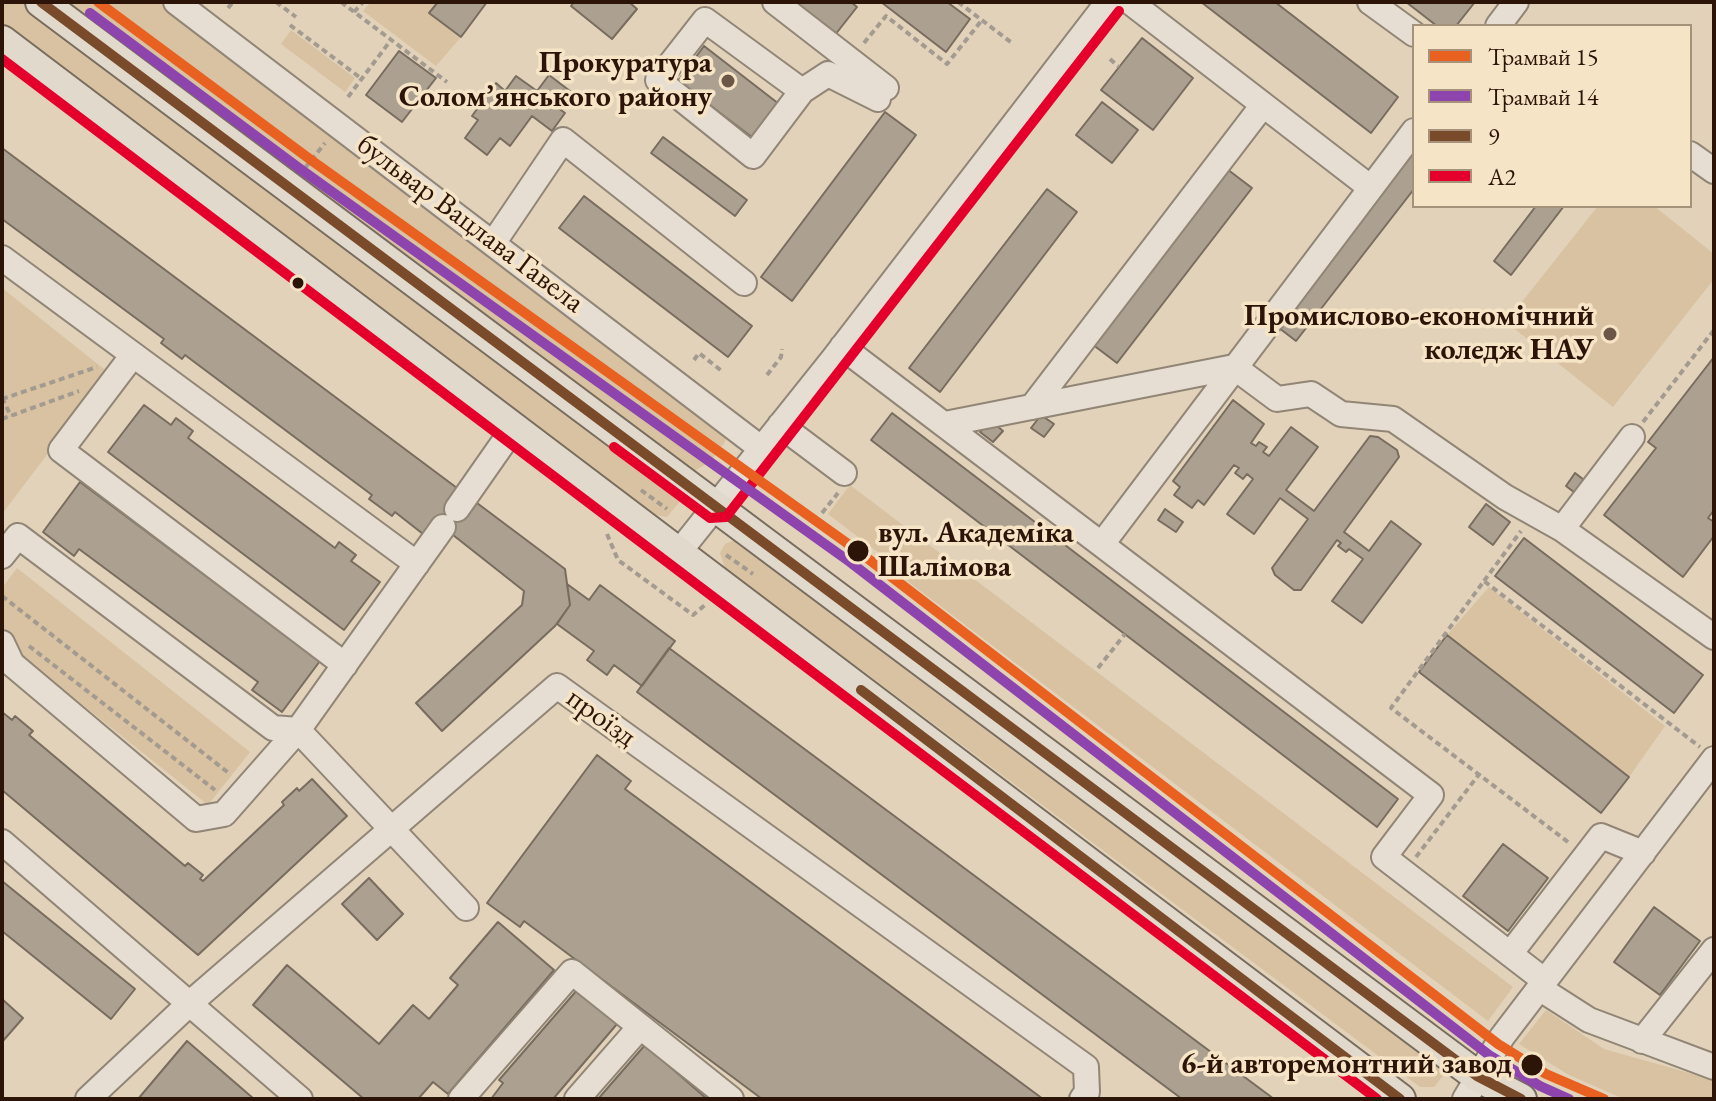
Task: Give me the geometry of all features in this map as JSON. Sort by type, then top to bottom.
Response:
[{"type":"main road","points":[[41,2],[717,506],[1471,1088],[1521,1099]]},
{"type":"main road","points":[[2,41],[515,426],[1400,1099]]},
{"type":"street","name":"бульвар Вацлава Гавела","points":[[176,2],[762,449]]},
{"type":"street","points":[[775,2],[852,59],[882,94],[828,74],[802,91],[753,156],[658,80],[705,20],[802,91]]},
{"type":"street","points":[[679,552],[842,347],[1108,2]]},
{"type":"street","points":[[1130,2],[1371,188]]},
{"type":"street","points":[[1370,2],[1412,33]]},
{"type":"street","points":[[1502,24],[1516,2]]},
{"type":"street","points":[[1032,407],[1263,105]]},
{"type":"street","points":[[1102,544],[1412,134]]},
{"type":"street","points":[[494,242],[563,140],[744,283]]},
{"type":"street","points":[[1692,155],[1714,171]]},
{"type":"street","points":[[2,258],[417,564]]},
{"type":"street","points":[[842,347],[1431,795],[1384,857],[1510,954],[1542,984],[1589,1020],[1714,1067]]},
{"type":"street","points":[[133,355],[61,450],[345,665]]},
{"type":"street","points":[[945,424],[1234,367],[1277,399],[1311,394],[1341,414],[1393,419],[1562,529],[1714,637]]},
{"type":"street","points":[[780,425],[844,473]]},
{"type":"street","points":[[14,644],[12,664],[196,819],[224,814],[298,730],[515,426]]},
{"type":"street","points":[[1562,529],[1632,437]]},
{"type":"street","points":[[2,556],[18,536],[273,728],[298,730],[466,908]]},
{"type":"street","name":"проїзд","points":[[88,1099],[189,1004],[393,831],[557,686],[1086,1067],[1087,1092],[1082,1099]]},
{"type":"street","points":[[1471,1088],[1542,984],[1708,768]]},
{"type":"street","points":[[1510,954],[1601,836],[1643,853]]},
{"type":"street","points":[[2,842],[300,1099]]},
{"type":"street","points":[[1642,1041],[1714,950]]},
{"type":"street","points":[[463,1098],[572,972],[731,1099]]},
{"type":"street","points":[[577,1099],[640,1027]]},
{"type":"path","points":[[228,8],[233,2]]},
{"type":"path","points":[[276,2],[296,17]]},
{"type":"path","points":[[341,2],[447,82]]},
{"type":"path","points":[[354,12],[363,2]]},
{"type":"path","points":[[958,2],[1012,43]]},
{"type":"path","points":[[852,59],[886,16],[947,64],[982,20]]},
{"type":"path","points":[[290,25],[362,79]]},
{"type":"path","points":[[348,97],[391,40]]},
{"type":"path","points":[[1110,59],[1119,67]]},
{"type":"path","points":[[1632,437],[1714,330]]},
{"type":"path","points":[[767,375],[781,357],[782,349]]},
{"type":"path","points":[[694,360],[699,353],[723,372]]},
{"type":"path","points":[[11,416],[2,399],[133,355]]},
{"type":"path","points":[[2,419],[116,378]]},
{"type":"path","points":[[641,490],[667,509]]},
{"type":"path","points":[[1534,513],[1391,708],[1586,855]]},
{"type":"path","points":[[607,534],[618,560],[693,615],[709,603]]},
{"type":"path","points":[[726,555],[753,574]]},
{"type":"path","points":[[1484,581],[1708,768]]},
{"type":"path","points":[[2,596],[240,796]]},
{"type":"path","points":[[1098,668],[1125,634]]},
{"type":"path","points":[[14,644],[240,796]]},
{"type":"path","points":[[1404,873],[1480,773]]},
{"type":"shaded area","points":[[2,2],[26,2],[676,490],[681,500],[667,517],[656,515],[2,30]]},
{"type":"shaded area","points":[[65,2],[163,2],[727,429],[725,442],[710,462],[692,472]]},
{"type":"shaded area","points":[[371,2],[438,2],[430,12],[461,37],[436,66],[363,11]]},
{"type":"shaded area","points":[[291,30],[355,78],[345,92],[281,44]]},
{"type":"shaded area","points":[[1596,208],[1656,208],[1714,254],[1714,279],[1613,407],[1506,322]]},
{"type":"shaded area","points":[[2,288],[109,373],[2,514]]},
{"type":"shaded area","points":[[850,485],[1513,987],[1488,1021],[906,580],[909,576],[828,514]]},
{"type":"shaded area","points":[[741,541],[1448,1070],[1434,1087],[1420,1087],[725,568],[720,553],[725,544]]},
{"type":"shaded area","points":[[17,568],[250,752],[208,805],[14,650],[2,628],[2,588]]},
{"type":"shaded area","points":[[1489,587],[1665,726],[1629,777],[1447,635]]},
{"type":"shaded area","points":[[1546,1010],[1604,1049],[1714,1080],[1714,1099],[1624,1099],[1569,1075],[1519,1044]]},
{"type":"building","points":[[438,2],[487,2],[461,37],[429,13]]},
{"type":"building","points":[[574,2],[629,2],[637,9],[612,39],[571,6]]},
{"type":"building","points":[[787,2],[851,2],[857,7],[831,40]]},
{"type":"building","points":[[881,2],[947,2],[970,19],[946,52]]},
{"type":"building","points":[[1201,2],[1275,2],[1398,97],[1371,133]]},
{"type":"building","points":[[1406,2],[1475,2],[1458,24],[1434,24]]},
{"type":"building","points":[[1142,38],[1193,78],[1153,130],[1101,90]]},
{"type":"building","points":[[704,46],[779,104],[753,138],[678,81]]},
{"type":"building","points":[[399,51],[436,78],[402,122],[366,95]]},
{"type":"building","points":[[549,75],[570,91],[558,108],[565,113],[552,131],[532,116],[510,146],[500,138],[487,155],[465,138],[478,120],[472,116],[496,83],[505,91],[516,76],[537,91]]},
{"type":"building","points":[[1102,102],[1138,130],[1112,163],[1076,135]]},
{"type":"building","points":[[885,112],[916,135],[792,301],[761,277]]},
{"type":"building","points":[[663,137],[747,200],[735,216],[651,153]]},
{"type":"building","points":[[1404,147],[1412,153],[1412,192],[1296,341],[1270,321]]},
{"type":"building","points":[[2,148],[457,488],[447,501],[457,509],[467,516],[477,503],[565,569],[570,605],[555,626],[442,731],[416,703],[522,605],[524,591],[434,520],[423,534],[395,512],[392,516],[369,499],[372,495],[185,355],[182,359],[161,343],[164,339],[2,219]]},
{"type":"building","points":[[1223,166],[1252,188],[1117,363],[1088,341]]},
{"type":"building","points":[[1047,189],[1077,212],[940,392],[909,368]]},
{"type":"building","points":[[584,196],[752,326],[728,357],[559,228]]},
{"type":"building","points":[[1534,208],[1562,208],[1511,275],[1494,261]]},
{"type":"building","points":[[1714,357],[1714,510],[1708,518],[1714,522],[1714,536],[1683,577],[1604,515],[1656,448],[1648,442]]},
{"type":"building","points":[[1233,400],[1264,424],[1251,443],[1256,446],[1259,442],[1267,447],[1263,452],[1269,456],[1291,427],[1318,447],[1286,490],[1314,511],[1370,436],[1378,437],[1397,450],[1399,457],[1344,532],[1369,551],[1391,521],[1421,544],[1362,623],[1332,601],[1363,559],[1349,549],[1346,552],[1338,546],[1341,543],[1337,540],[1301,590],[1294,590],[1275,575],[1272,568],[1308,519],[1280,498],[1254,534],[1227,514],[1253,479],[1247,474],[1243,479],[1235,473],[1239,468],[1234,465],[1204,505],[1198,500],[1192,508],[1174,495],[1180,487],[1173,481]]},
{"type":"building","points":[[144,405],[171,425],[176,418],[193,431],[188,438],[335,548],[339,542],[356,555],[351,561],[380,582],[344,630],[108,452]]},
{"type":"building","points":[[892,413],[1398,799],[1377,827],[871,440]]},
{"type":"building","points":[[1041,415],[1054,424],[1044,437],[1031,428]]},
{"type":"building","points":[[990,420],[1003,431],[993,442],[980,432]]},
{"type":"building","points":[[1575,473],[1588,483],[1579,496],[1566,486]]},
{"type":"building","points":[[80,482],[320,661],[282,712],[252,690],[258,682],[79,549],[74,556],[43,532]]},
{"type":"building","points":[[1486,504],[1510,522],[1493,545],[1469,527]]},
{"type":"building","points":[[1165,509],[1183,522],[1176,532],[1158,520]]},
{"type":"building","points":[[1524,538],[1703,675],[1674,713],[1495,576]]},
{"type":"building","points":[[567,584],[589,600],[600,585],[675,641],[642,686],[614,665],[607,675],[587,660],[594,651],[557,624],[570,605]]},
{"type":"building","points":[[1447,635],[1629,777],[1601,813],[1419,672]]},
{"type":"building","points":[[669,648],[1274,1099],[1182,1099],[637,692]]},
{"type":"building","points":[[2,712],[12,720],[15,716],[33,731],[29,735],[185,866],[188,863],[203,875],[200,879],[203,881],[284,805],[282,802],[312,779],[347,816],[198,955],[2,790]]},
{"type":"building","points":[[597,755],[631,781],[625,789],[1043,1099],[762,1099],[524,921],[520,927],[487,903]]},
{"type":"building","points":[[1503,844],[1548,878],[1508,931],[1463,896]]},
{"type":"building","points":[[369,878],[403,914],[377,940],[342,904]]},
{"type":"building","points":[[2,881],[135,989],[111,1019],[2,931]]},
{"type":"building","points":[[1654,907],[1700,941],[1660,995],[1614,962]]},
{"type":"building","points":[[498,922],[554,970],[448,1094],[433,1082],[418,1099],[364,1099],[253,1005],[287,965],[379,1044],[413,1005],[429,1019],[458,985],[450,978]]},
{"type":"building","points":[[578,989],[617,1024],[553,1099],[491,1099],[503,1083],[499,1080]]},
{"type":"building","points":[[2,999],[23,1018],[2,1042]]},
{"type":"building","points":[[187,1041],[254,1099],[138,1099]]},
{"type":"building","points":[[645,1045],[707,1099],[598,1099]]},
{"type":"tram line","name":"15","points":[[98,2],[311,160],[858,551],[1498,1044],[1546,1074],[1604,1099]]},
{"type":"tram line","name":"14","points":[[90,13],[303,171],[850,562],[1489,1055],[1540,1086],[1569,1099]]},
{"type":"transit line","name":"9","points":[[41,2],[1477,1076],[1521,1099]]},
{"type":"transit line","name":"А2","points":[[614,447],[710,518],[726,517],[1119,11]]},
{"type":"transit line","name":"А2","points":[[2,59],[1377,1099]]},
{"type":"transit line","name":"9","points":[[861,690],[1400,1099]]},
{"type":"place","name":"Прокуратура Солом’янського району","points":[[728,81]]},
{"type":"place","name":"Промислово-економічний коледж НАУ","points":[[1610,334]]},
{"type":"place","name":"вул. Академіка Шалімова","points":[[858,551]]},
{"type":"place","name":"6-й авторемонтний завод","points":[[1532,1065]]}]
